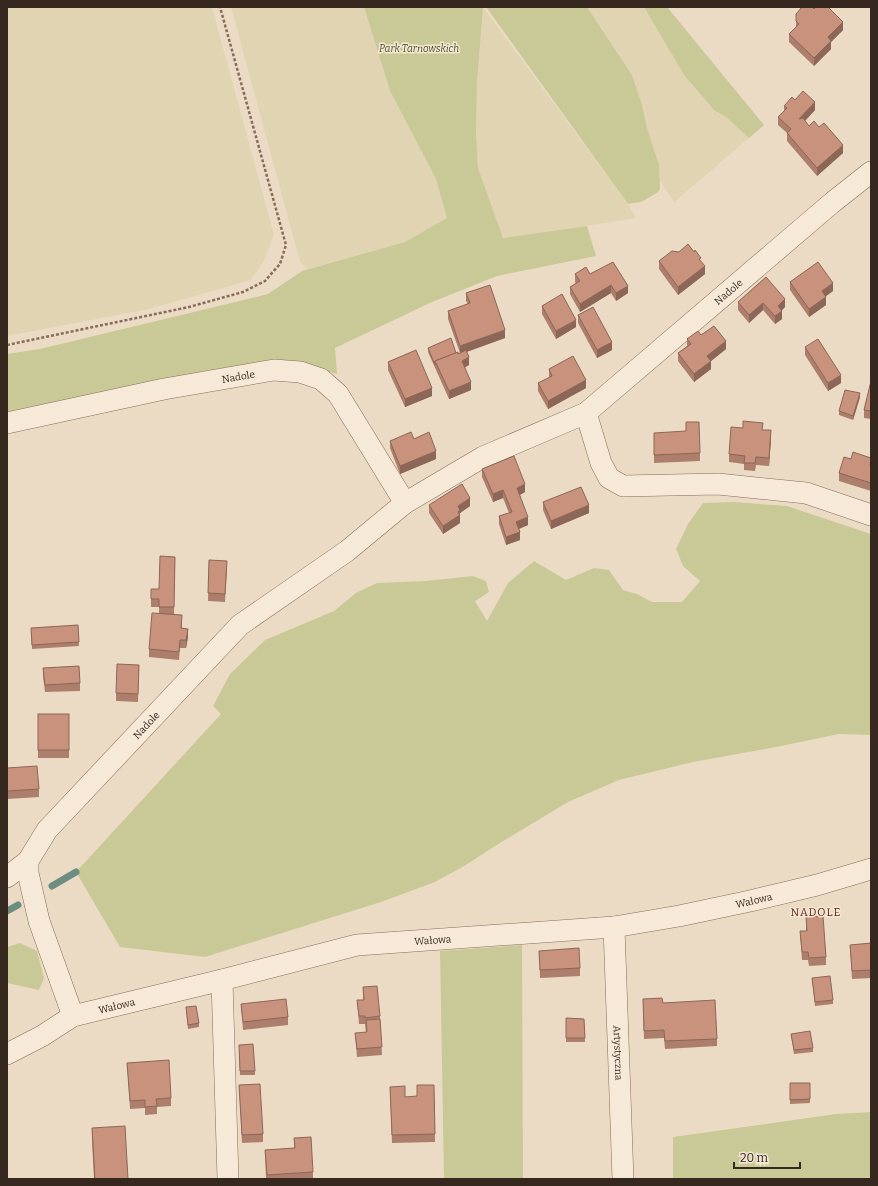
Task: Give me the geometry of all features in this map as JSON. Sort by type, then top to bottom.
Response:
[{"type":"street","name":"Nadole","points":[[28,861],[47,830],[240,625],[347,551],[405,503],[483,457],[586,413],[833,202],[871,172]]},
{"type":"street","name":"Nadole","points":[[7,423],[164,389],[274,370],[300,372],[321,379],[338,394],[405,503]]},
{"type":"street","points":[[586,413],[601,463],[609,478],[623,486],[718,484],[806,493],[871,515]]},
{"type":"street","points":[[7,877],[28,861]]},
{"type":"street","points":[[28,861],[28,874],[39,922],[73,1016]]},
{"type":"street","name":"Wałowa","points":[[7,1054],[42,1036],[73,1016],[222,980],[357,945],[614,927],[750,902],[817,885],[871,869]]},
{"type":"street","name":"Artystyczna","points":[[614,927],[623,1179]]},
{"type":"street","points":[[222,980],[228,1179]]},
{"type":"path","points":[[7,345],[189,307],[243,292],[265,281],[280,264],[286,244],[220,7]]},
{"type":"shaded area","points":[[7,7],[212,7],[274,235],[264,261],[251,280],[149,309],[7,336]]},
{"type":"shaded area","points":[[231,7],[364,7],[390,91],[436,179],[448,218],[405,242],[308,269],[300,262]]},
{"type":"shaded area","points":[[483,7],[628,204],[636,218],[503,239],[478,168],[476,132],[477,84]]},
{"type":"shaded area","points":[[587,7],[644,7],[684,75],[714,110],[726,117],[749,138],[674,202],[660,181],[659,165],[632,75]]},
{"type":"green space","name":"Park Tarnowskich","points":[[364,7],[483,7],[477,84],[476,132],[478,168],[503,238],[587,226],[596,256],[497,276],[432,302],[335,348],[337,374],[295,362],[220,370],[119,388],[7,412],[7,354],[40,349],[268,294],[302,271],[405,242],[447,218],[436,179],[390,91]]},
{"type":"green space","points":[[486,7],[587,7],[632,75],[659,165],[660,189],[657,193],[641,202],[628,204]]},
{"type":"green space","points":[[644,7],[667,7],[764,125],[749,138],[726,117],[714,110],[684,75]]},
{"type":"green space","points":[[733,502],[787,506],[871,534],[871,735],[839,734],[693,762],[619,780],[568,802],[466,865],[435,882],[381,902],[205,957],[120,947],[76,872],[221,714],[213,706],[230,674],[265,640],[334,611],[356,593],[377,583],[426,581],[473,576],[486,581],[489,592],[475,601],[487,621],[508,583],[534,561],[566,580],[594,568],[609,570],[623,590],[637,594],[652,602],[682,602],[700,581],[683,566],[676,549],[688,524],[703,503]]},
{"type":"green space","points":[[20,943],[37,951],[44,978],[39,990],[7,983],[7,947]]},
{"type":"green space","points":[[522,945],[523,1179],[444,1179],[440,951]]},
{"type":"green space","points":[[871,1112],[871,1179],[673,1179],[673,1137],[836,1114]]},
{"type":"building","points":[[802,7],[812,7],[814,9],[816,7],[828,7],[843,22],[828,37],[831,41],[814,58],[789,34],[799,24],[796,21],[796,14]]},
{"type":"building","points":[[803,91],[815,102],[799,119],[803,118],[809,126],[814,121],[819,127],[824,123],[843,145],[817,168],[787,133],[791,129],[778,117],[787,108],[784,106],[792,97],[795,100]]},
{"type":"building","points":[[688,244],[694,252],[695,250],[701,258],[699,259],[705,266],[678,287],[659,261],[672,251],[679,252]]},
{"type":"building","points":[[613,262],[628,286],[616,293],[611,285],[580,304],[570,287],[580,281],[575,274],[586,267],[590,274]]},
{"type":"building","points":[[818,262],[833,283],[822,291],[826,297],[809,309],[790,282]]},
{"type":"building","points":[[766,277],[785,299],[778,306],[782,311],[775,316],[763,303],[749,315],[738,302]]},
{"type":"building","points":[[490,285],[505,330],[460,346],[448,311],[470,303],[466,293]]},
{"type":"building","points":[[562,294],[576,320],[556,331],[542,306]]},
{"type":"building","points":[[593,307],[612,342],[597,350],[578,315]]},
{"type":"building","points":[[714,326],[726,341],[707,356],[711,361],[694,374],[678,353],[691,344],[687,339],[698,331],[701,335]]},
{"type":"building","points":[[451,338],[456,353],[435,361],[435,365],[428,348]]},
{"type":"building","points":[[818,339],[841,375],[828,383],[805,347]]},
{"type":"building","points":[[416,350],[432,388],[405,399],[388,362]]},
{"type":"building","points":[[466,350],[469,357],[462,361],[471,382],[449,391],[435,361]]},
{"type":"building","points":[[573,356],[586,380],[548,401],[538,383],[552,376],[549,369]]},
{"type":"building","points":[[871,381],[871,411],[864,410]]},
{"type":"building","points":[[845,390],[860,393],[853,416],[839,411]]},
{"type":"building","points":[[743,421],[763,423],[762,430],[771,430],[769,458],[756,457],[755,463],[744,463],[745,456],[729,454],[731,427],[743,428]]},
{"type":"building","points":[[686,422],[699,422],[700,453],[654,455],[654,433],[686,431]]},
{"type":"building","points":[[411,432],[414,439],[429,432],[436,451],[400,466],[390,441]]},
{"type":"building","points":[[853,452],[871,458],[871,483],[839,473],[844,457],[851,459]]},
{"type":"building","points":[[514,456],[525,484],[517,488],[528,517],[516,522],[520,532],[506,537],[499,516],[512,512],[503,490],[493,494],[482,469]]},
{"type":"building","points":[[462,484],[470,498],[458,506],[460,510],[458,512],[460,515],[443,526],[429,505]]},
{"type":"building","points":[[581,487],[589,505],[551,521],[543,502]]},
{"type":"building","points":[[160,556],[175,557],[174,607],[159,607],[159,599],[151,599],[151,589],[159,589]]},
{"type":"building","points":[[209,560],[227,561],[225,594],[208,593]]},
{"type":"building","points":[[152,613],[182,615],[181,628],[188,629],[186,640],[180,640],[179,652],[149,649]]},
{"type":"building","points":[[78,625],[79,642],[32,645],[31,628]]},
{"type":"building","points":[[117,664],[139,665],[138,694],[116,693]]},
{"type":"building","points":[[79,666],[80,683],[45,685],[43,668]]},
{"type":"building","points":[[38,714],[69,714],[69,750],[38,750]]},
{"type":"building","points":[[37,766],[39,789],[7,791],[7,768]]},
{"type":"building","points":[[823,916],[826,957],[809,958],[808,952],[802,952],[800,931],[807,931],[806,917]]},
{"type":"building","points":[[871,943],[871,970],[852,971],[850,945]]},
{"type":"building","points":[[579,948],[580,968],[540,970],[539,951]]},
{"type":"building","points":[[830,976],[833,1000],[815,1002],[812,978]]},
{"type":"building","points":[[377,986],[380,1016],[365,1018],[365,1016],[359,1016],[357,1000],[364,1000],[363,987]]},
{"type":"building","points":[[662,998],[663,1003],[715,1000],[717,1039],[665,1041],[664,1030],[644,1031],[643,999]]},
{"type":"building","points":[[286,999],[288,1017],[243,1022],[241,1004]]},
{"type":"building","points":[[196,1006],[199,1023],[188,1025],[186,1007]]},
{"type":"building","points":[[566,1018],[584,1019],[585,1038],[566,1038]]},
{"type":"building","points":[[380,1019],[382,1047],[357,1049],[355,1033],[367,1032],[366,1020]]},
{"type":"building","points":[[810,1031],[813,1048],[794,1050],[791,1034]]},
{"type":"building","points":[[253,1044],[255,1071],[240,1071],[239,1045]]},
{"type":"building","points":[[169,1060],[171,1098],[156,1099],[157,1106],[145,1107],[145,1100],[130,1101],[127,1063]]},
{"type":"building","points":[[790,1083],[810,1083],[810,1099],[790,1100]]},
{"type":"building","points":[[260,1084],[263,1134],[242,1135],[239,1085]]},
{"type":"building","points":[[417,1085],[434,1085],[435,1134],[392,1135],[390,1087],[405,1086],[405,1097],[417,1096]]},
{"type":"building","points":[[125,1126],[128,1179],[95,1179],[92,1128]]},
{"type":"building","points":[[311,1137],[313,1172],[267,1175],[265,1150],[295,1148],[294,1138]]},
{"type":"waterway","points":[[52,886],[76,872]]},
{"type":"waterway","points":[[7,911],[18,905]]},
{"type":"district","name":"NADOLE","points":[[816,912]]}]
